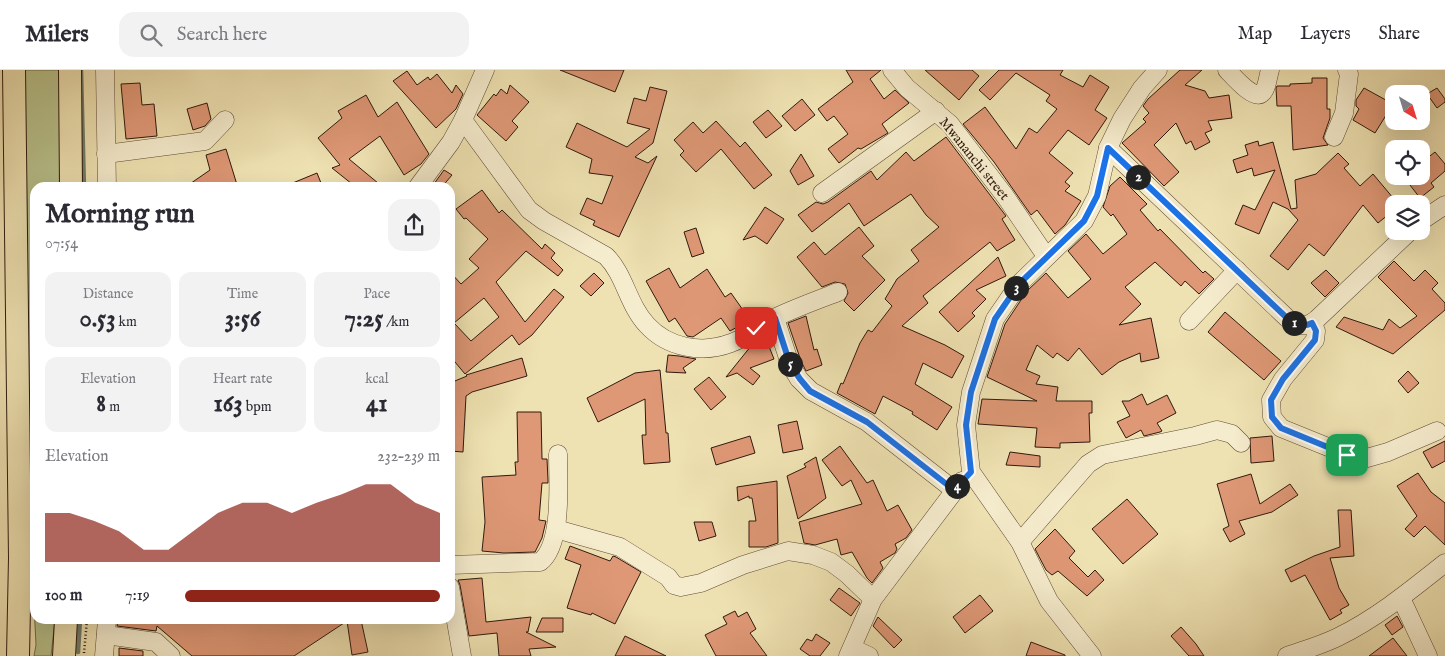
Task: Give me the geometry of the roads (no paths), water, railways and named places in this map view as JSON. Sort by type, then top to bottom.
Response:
[{"type":"main road","points":[[14,70],[20,558],[18,656]]},
{"type":"main road","points":[[70,70],[70,182]]},
{"type":"main road","points":[[64,656],[66,624]]},
{"type":"street","points":[[105,70],[107,182]]},
{"type":"street","points":[[421,182],[451,142],[464,120],[484,70]]},
{"type":"street","name":"Mwananchi street","points":[[892,70],[907,88],[950,124],[1005,196],[1046,256]]},
{"type":"street","points":[[1092,656],[1049,601],[1020,542],[971,472],[966,425],[971,392],[995,319],[1019,284],[1084,221],[1097,196],[1108,148],[1122,119],[1142,88],[1158,70]]},
{"type":"street","points":[[1227,70],[1240,84],[1256,95],[1264,92],[1270,70]]},
{"type":"street","points":[[1334,137],[1344,113],[1349,74],[1347,70]]},
{"type":"street","points":[[822,193],[936,111]]},
{"type":"street","points":[[106,154],[205,141],[225,120]]},
{"type":"street","points":[[464,120],[529,210],[544,221],[606,256],[613,263],[636,311],[657,335],[688,348],[716,348],[733,343],[775,318],[838,292]]},
{"type":"street","points":[[1108,148],[1295,324],[1306,326],[1312,323],[1400,240]]},
{"type":"street","points":[[1430,215],[1445,205]]},
{"type":"street","points":[[1189,320],[1237,270]]},
{"type":"street","points":[[775,318],[790,364],[810,391],[867,422],[954,490]]},
{"type":"street","points":[[1312,323],[1316,331],[1315,340],[1283,379],[1271,400],[1272,417],[1281,428],[1360,460],[1388,452],[1437,431]]},
{"type":"street","points":[[1020,542],[1088,464],[1102,455],[1217,430],[1232,434],[1241,443]]},
{"type":"street","points":[[455,565],[540,562],[546,558],[556,529],[558,454]]},
{"type":"street","points":[[869,656],[850,652],[873,599],[911,551],[954,490],[971,472]]},
{"type":"street","points":[[556,529],[620,547],[668,577],[674,585],[681,587],[701,583],[743,565],[788,551],[814,555],[831,562],[847,574],[873,599]]},
{"type":"street","points":[[1287,656],[1337,638],[1373,618],[1445,562]]},
{"type":"street","points":[[1401,598],[1428,656]]},
{"type":"street","points":[[455,616],[462,656]]},
{"type":"street","points":[[104,656],[106,628],[156,642],[171,656]]},
{"type":"waterway","points":[[81,70],[84,182]]},
{"type":"waterway","points":[[78,652],[80,624]]}]
